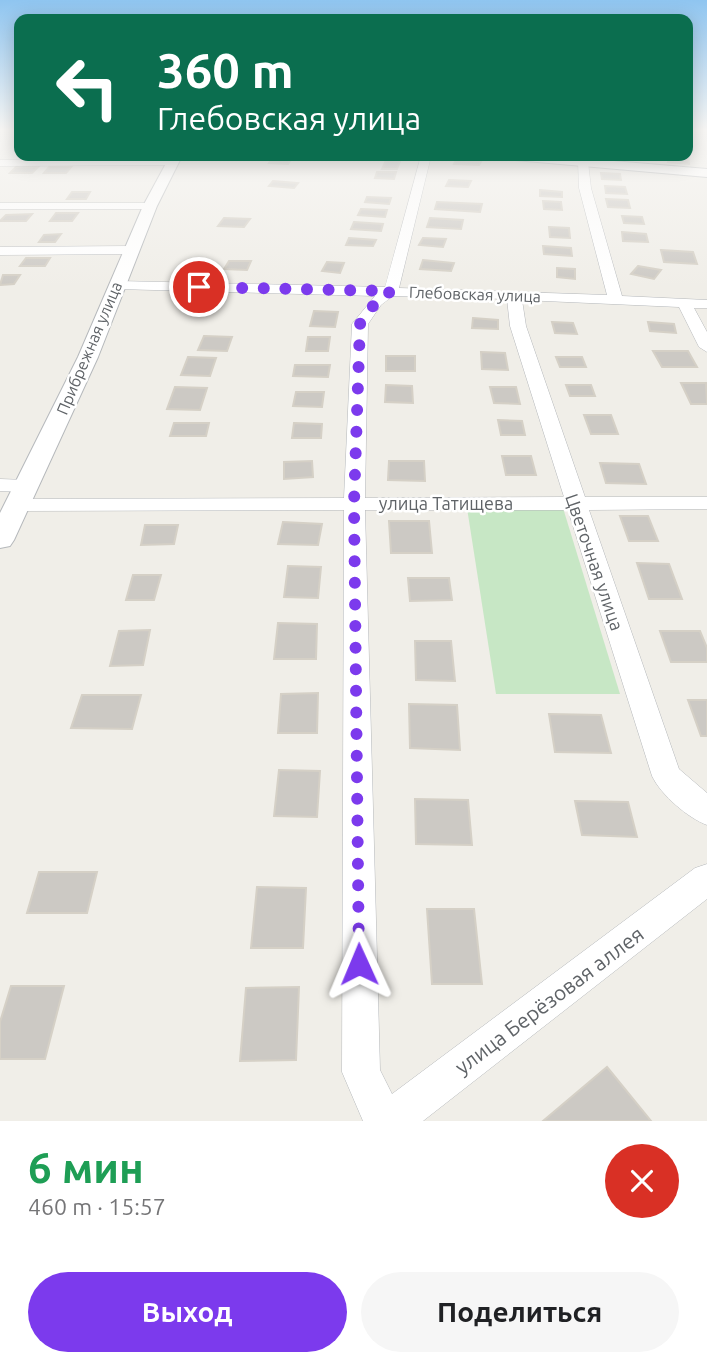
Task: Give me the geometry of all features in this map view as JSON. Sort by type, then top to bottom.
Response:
[{"type":"street","name":"Прибрежная улица","points":[[0,540],[88,357],[161,183]]},
{"type":"street","points":[[384,1121],[361,1072],[354,503],[360,324],[376,302],[391,291],[419,183]]},
{"type":"street","points":[[585,183],[616,300]]},
{"type":"street","points":[[0,206],[150,205]]},
{"type":"street","points":[[0,251],[131,250]]},
{"type":"street","name":"Глебовская улица","points":[[117,285],[391,291],[707,304]]},
{"type":"street","name":"Цветочная улица","points":[[514,295],[518,326],[667,776],[707,812]]},
{"type":"street","points":[[684,303],[707,347]]},
{"type":"street","name":"улица Татищева","points":[[0,485],[21,495],[354,503],[707,503]]},
{"type":"street","name":"улица Берёзовая аллея","points":[[390,1121],[707,879]]},
{"type":"green space","points":[[467,508],[563,508],[620,694],[496,694]]},
{"type":"building","points":[[271,183],[298,183],[294,188],[269,186]]},
{"type":"building","points":[[447,183],[470,183],[468,187],[446,186]]},
{"type":"building","points":[[605,186],[625,187],[627,194],[606,193]]},
{"type":"building","points":[[540,190],[562,192],[562,197],[540,196]]},
{"type":"building","points":[[72,192],[90,192],[86,199],[67,199]]},
{"type":"building","points":[[367,197],[391,198],[389,204],[365,202]]},
{"type":"building","points":[[606,199],[628,200],[630,208],[608,207]]},
{"type":"building","points":[[543,201],[561,202],[562,210],[544,209]]},
{"type":"building","points":[[437,202],[482,204],[480,212],[435,209]]},
{"type":"building","points":[[361,209],[387,210],[385,217],[358,215]]},
{"type":"building","points":[[56,213],[78,213],[72,221],[50,221]]},
{"type":"building","points":[[32,214],[26,221],[0,221],[6,215]]},
{"type":"building","points":[[622,216],[642,217],[644,224],[624,223]]},
{"type":"building","points":[[224,218],[250,219],[244,227],[218,226]]},
{"type":"building","points":[[430,218],[463,220],[461,229],[427,227]]},
{"type":"building","points":[[354,222],[383,224],[381,231],[351,229]]},
{"type":"building","points":[[549,227],[569,228],[570,238],[550,237]]},
{"type":"building","points":[[622,232],[646,234],[648,242],[623,241]]},
{"type":"building","points":[[61,234],[55,242],[39,242],[44,235]]},
{"type":"building","points":[[349,238],[376,240],[373,246],[346,245]]},
{"type":"building","points":[[423,238],[446,239],[443,247],[419,245]]},
{"type":"building","points":[[543,246],[571,248],[572,256],[544,254]]},
{"type":"building","points":[[661,250],[693,252],[697,264],[664,262]]},
{"type":"building","points":[[26,258],[50,258],[45,266],[20,266]]},
{"type":"building","points":[[423,260],[454,263],[451,271],[420,269]]},
{"type":"building","points":[[229,261],[251,261],[247,270],[224,269]]},
{"type":"building","points":[[327,262],[344,263],[340,273],[322,271]]},
{"type":"building","points":[[638,266],[661,270],[654,279],[631,274]]},
{"type":"building","points":[[557,268],[575,269],[575,279],[557,277]]},
{"type":"building","points":[[3,275],[20,275],[14,284],[0,285]]},
{"type":"building","points":[[314,311],[338,312],[335,327],[310,326]]},
{"type":"building","points":[[473,318],[498,320],[498,329],[472,328]]},
{"type":"building","points":[[552,322],[573,323],[577,334],[555,333]]},
{"type":"building","points":[[648,322],[674,324],[676,333],[650,331]]},
{"type":"building","points":[[204,336],[232,337],[227,351],[198,350]]},
{"type":"building","points":[[308,337],[330,337],[328,351],[306,351]]},
{"type":"building","points":[[653,351],[688,351],[697,367],[662,367]]},
{"type":"building","points":[[481,352],[505,353],[508,370],[482,369]]},
{"type":"building","points":[[386,356],[415,356],[415,371],[386,371]]},
{"type":"building","points":[[188,357],[216,358],[210,376],[181,375]]},
{"type":"building","points":[[556,357],[582,357],[586,367],[560,367]]},
{"type":"building","points":[[295,365],[330,365],[328,377],[293,376]]},
{"type":"building","points":[[681,383],[706,383],[707,404],[691,404]]},
{"type":"building","points":[[386,385],[412,386],[413,403],[385,402]]},
{"type":"building","points":[[566,385],[591,385],[595,396],[570,396]]},
{"type":"building","points":[[175,387],[207,388],[200,410],[167,409]]},
{"type":"building","points":[[490,387],[516,387],[520,404],[494,403]]},
{"type":"building","points":[[296,392],[324,392],[322,407],[293,406]]},
{"type":"building","points":[[584,415],[611,415],[618,434],[591,434]]},
{"type":"building","points":[[498,420],[522,421],[525,435],[501,435]]},
{"type":"building","points":[[174,423],[209,423],[206,436],[170,436]]},
{"type":"building","points":[[294,423],[322,424],[321,438],[292,438]]},
{"type":"building","points":[[502,456],[531,456],[536,475],[506,475]]},
{"type":"building","points":[[312,461],[313,477],[284,479],[284,462]]},
{"type":"building","points":[[389,461],[424,461],[425,481],[388,480]]},
{"type":"building","points":[[600,463],[639,464],[646,484],[606,483]]},
{"type":"building","points":[[620,516],[648,516],[658,541],[629,541]]},
{"type":"building","points":[[389,521],[429,521],[432,553],[391,553]]},
{"type":"building","points":[[283,522],[322,524],[318,545],[278,544]]},
{"type":"building","points":[[145,525],[178,525],[174,544],[141,545]]},
{"type":"building","points":[[637,563],[669,564],[682,599],[649,599]]},
{"type":"building","points":[[288,566],[321,567],[318,598],[284,597]]},
{"type":"building","points":[[133,575],[161,575],[154,600],[126,600]]},
{"type":"building","points":[[408,578],[449,578],[452,600],[410,601]]},
{"type":"building","points":[[278,623],[317,624],[316,659],[274,659]]},
{"type":"building","points":[[150,630],[143,665],[110,666],[119,631]]},
{"type":"building","points":[[660,631],[700,631],[707,648],[707,662],[671,662]]},
{"type":"building","points":[[415,641],[451,641],[455,681],[416,680]]},
{"type":"building","points":[[318,693],[317,733],[278,733],[281,694]]},
{"type":"building","points":[[82,695],[141,695],[132,729],[71,728]]},
{"type":"building","points":[[688,700],[707,700],[707,736],[701,736]]},
{"type":"building","points":[[409,704],[457,705],[460,750],[410,748]]},
{"type":"building","points":[[549,714],[601,715],[611,753],[555,752]]},
{"type":"building","points":[[279,770],[320,771],[317,817],[274,816]]},
{"type":"building","points":[[415,799],[468,800],[472,845],[416,844]]},
{"type":"building","points":[[575,801],[628,802],[637,837],[582,835]]},
{"type":"building","points":[[39,872],[97,872],[87,913],[27,913]]},
{"type":"building","points":[[257,887],[306,888],[303,948],[251,948]]},
{"type":"building","points":[[427,909],[474,909],[482,984],[432,984]]},
{"type":"building","points":[[11,986],[64,986],[45,1059],[0,1059],[0,1022]]},
{"type":"building","points":[[299,987],[296,1060],[240,1061],[246,988]]},
{"type":"building","points":[[607,1067],[651,1121],[543,1121]]},
{"type":"route","points":[[199,287],[391,291],[376,302],[360,324],[354,503],[359,964]]}]
